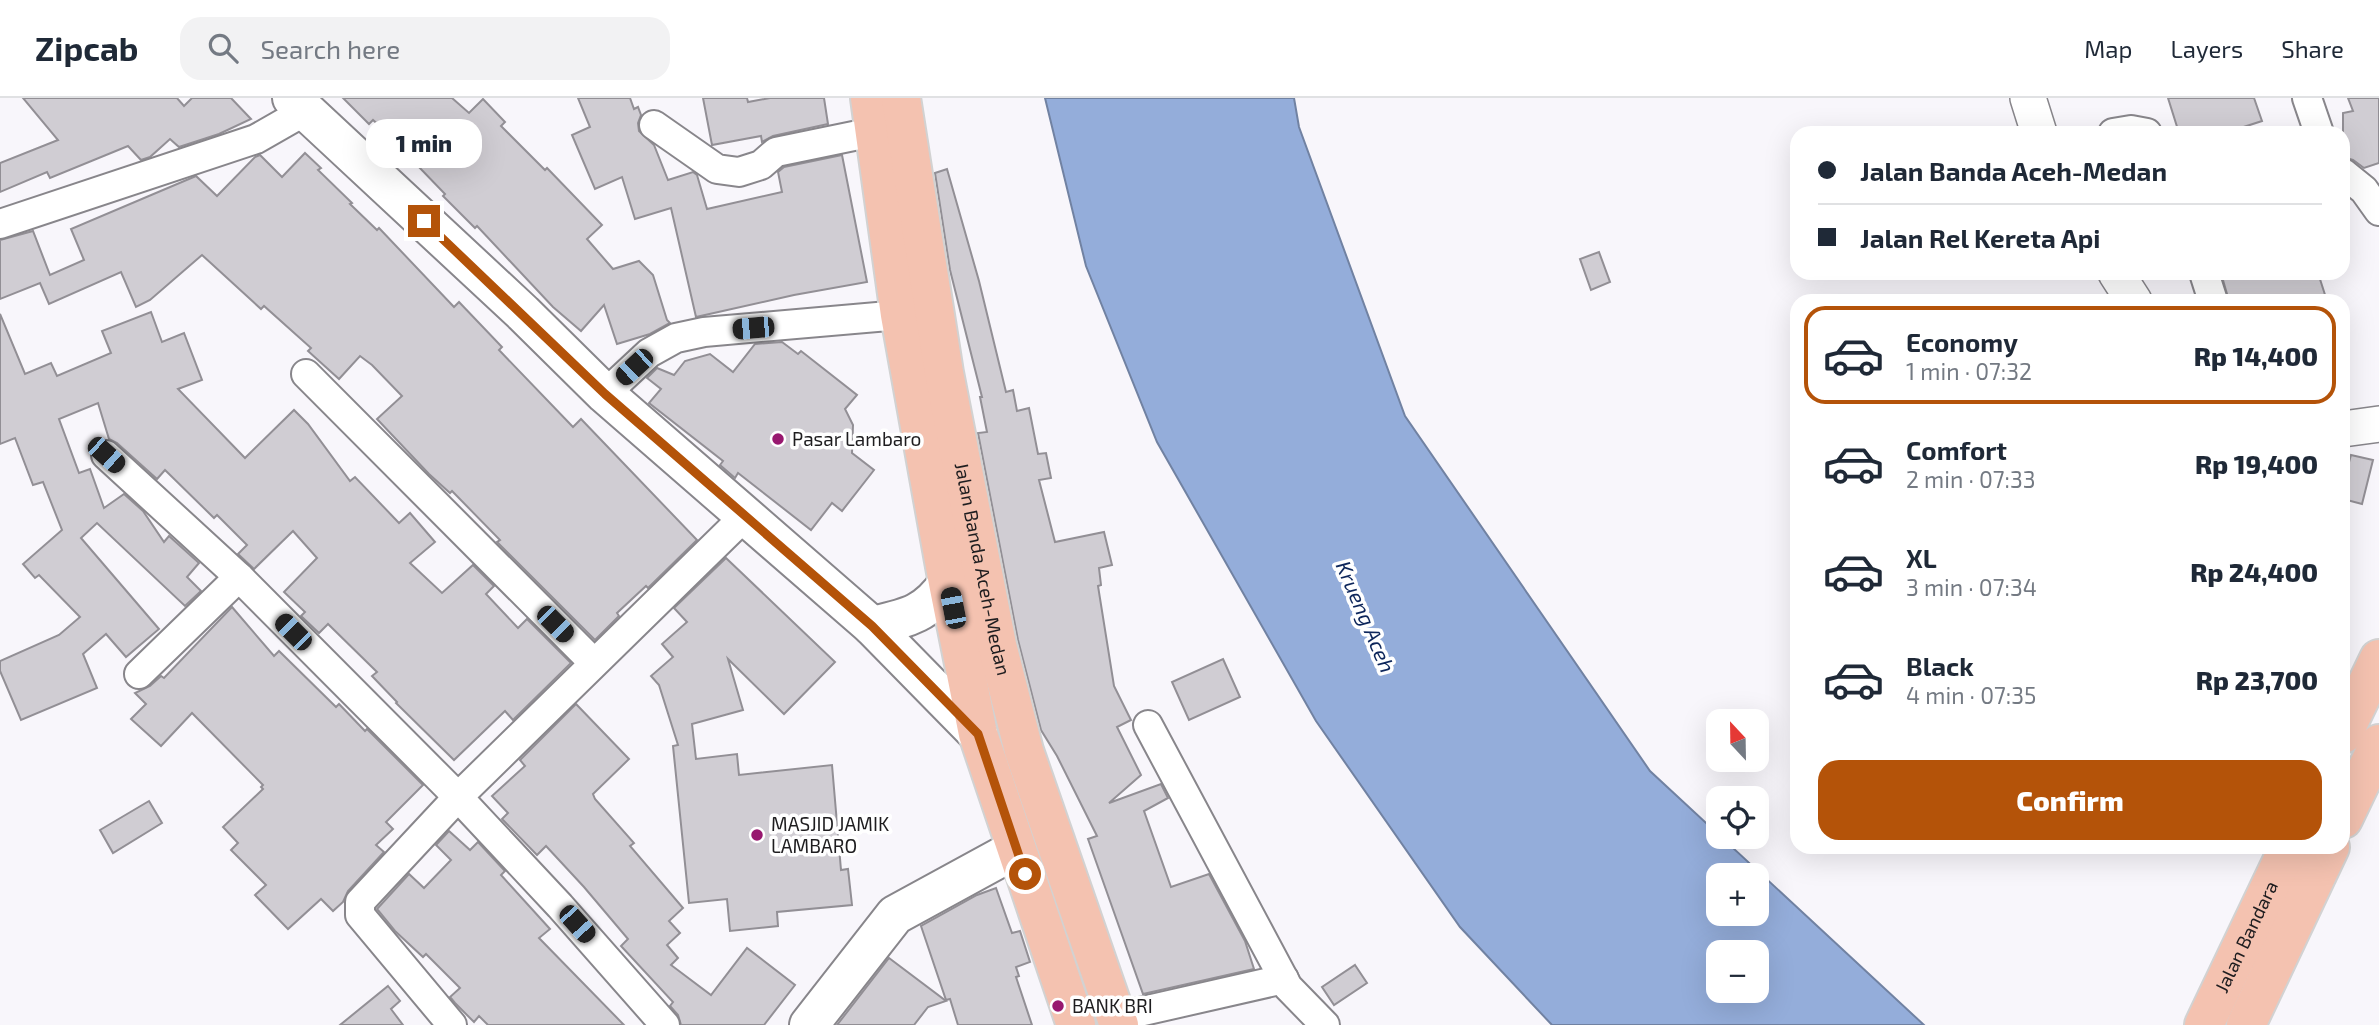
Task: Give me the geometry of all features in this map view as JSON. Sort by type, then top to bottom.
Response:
[{"type":"highway","name":"Jalan Banda Aceh-Medan","points":[[883,106],[900,315],[978,734],[1076,1025]]},
{"type":"highway","name":"Jalan Banda Aceh-Medan","points":[[883,106],[944,373],[997,645],[1024,751],[1118,1021]]},
{"type":"highway","points":[[2350,719],[2379,659]]},
{"type":"highway","points":[[2350,804],[2379,744]]},
{"type":"highway","name":"Jalan Bandara","points":[[2204,1025],[2286,854]]},
{"type":"highway","name":"Jalan Bandara","points":[[2246,1025],[2327,854]]},
{"type":"main road","points":[[299,104],[523,313],[605,394],[872,626],[978,734]]},
{"type":"main road","points":[[872,626],[923,611],[948,583]]},
{"type":"main road","points":[[809,1025],[895,915],[1016,849]]},
{"type":"street","points":[[2028,98],[2037,126]]},
{"type":"street","points":[[2307,98],[2317,126]]},
{"type":"street","points":[[0,224],[256,139],[299,104]]},
{"type":"street","points":[[654,125],[717,169],[738,172],[761,165],[776,152],[883,106]]},
{"type":"street","points":[[2350,179],[2364,190],[2379,211]]},
{"type":"street","points":[[605,394],[649,353],[676,338],[704,332],[900,315]]},
{"type":"street","points":[[306,374],[593,662]]},
{"type":"street","points":[[2350,428],[2379,424]]},
{"type":"street","points":[[106,455],[239,578],[458,797],[560,906],[665,1025]]},
{"type":"street","points":[[452,1025],[360,915],[359,905],[366,893],[458,797],[744,517]]},
{"type":"street","points":[[139,674],[239,578]]},
{"type":"street","points":[[1148,725],[1288,987],[1325,1025]]},
{"type":"street","points":[[1118,1021],[1284,979]]},
{"type":"water","name":"Krueng Aceh","points":[[1045,98],[1294,98],[1299,127],[1405,416],[1650,771],[1706,823],[1706,849],[1734,849],[1749,863],[1706,863],[1706,926],[1769,926],[1769,881],[1924,1025],[1552,1025],[1460,927],[1316,721],[1157,442],[1086,266]]},
{"type":"building","points":[[23,98],[177,98],[184,106],[192,98],[231,98],[251,119],[219,134],[179,147],[170,139],[150,157],[141,160],[128,146],[50,178],[47,172],[0,192],[0,163],[58,140]]},
{"type":"building","points":[[343,98],[452,98],[469,113],[483,99],[505,122],[501,126],[545,170],[547,168],[602,225],[587,239],[613,269],[639,261],[653,275],[670,323],[650,334],[617,344],[604,305],[581,331],[553,307],[477,226],[475,228],[443,196],[445,194],[416,164],[418,162],[373,120],[369,124]]},
{"type":"building","points":[[578,98],[630,98],[634,109],[638,107],[641,115],[639,131],[654,145],[668,180],[693,172],[697,175],[707,209],[782,192],[778,172],[784,167],[842,155],[867,282],[696,317],[671,208],[635,219],[622,177],[595,189],[572,135],[590,127]]},
{"type":"building","points":[[703,98],[747,98],[748,102],[770,98],[824,98],[828,124],[773,136],[762,142],[761,136],[712,145]]},
{"type":"building","points":[[2168,98],[2254,98],[2262,121],[2247,126],[2177,126]]},
{"type":"building","points":[[2348,98],[2379,98],[2379,163],[2364,168],[2350,159],[2350,126],[2343,126],[2343,113],[2353,111]]},
{"type":"building","points":[[305,153],[321,168],[318,170],[352,203],[350,204],[377,230],[379,228],[454,307],[459,302],[502,347],[499,350],[573,427],[581,419],[697,540],[648,588],[646,586],[617,613],[619,616],[595,640],[497,542],[500,540],[452,491],[450,493],[429,474],[377,419],[402,396],[372,365],[360,356],[339,379],[308,351],[311,348],[264,306],[261,309],[202,255],[150,300],[136,307],[121,272],[49,304],[40,283],[0,299],[0,240],[33,231],[50,275],[84,260],[71,229],[196,176],[217,196],[260,155],[282,177]]},
{"type":"building","points":[[947,169],[979,281],[1006,392],[1013,390],[1017,411],[1029,408],[1038,454],[1046,453],[1051,478],[1039,480],[1055,542],[1104,532],[1112,565],[1099,568],[1101,585],[1098,586],[1114,686],[1131,720],[1117,727],[1141,775],[1109,803],[1161,784],[1168,798],[1144,811],[1171,887],[1209,874],[1245,941],[1254,969],[1143,994],[1088,839],[1097,836],[1041,730],[1018,640],[978,433],[987,432],[982,397],[950,270],[935,173]]},
{"type":"building","points":[[1599,252],[1610,282],[1591,290],[1580,259]]},
{"type":"building","points":[[2223,280],[2320,280],[2325,294],[2227,294]]},
{"type":"building","points":[[151,312],[162,342],[184,333],[202,380],[178,389],[245,458],[294,410],[308,424],[350,481],[355,477],[399,523],[410,513],[435,542],[410,563],[442,593],[473,565],[494,586],[486,594],[518,628],[527,619],[571,663],[513,720],[505,711],[454,760],[372,676],[377,672],[328,624],[319,633],[301,616],[305,612],[284,592],[317,558],[293,531],[254,569],[238,554],[247,545],[217,515],[214,518],[165,470],[157,479],[109,439],[98,403],[59,419],[79,473],[90,469],[104,508],[124,494],[143,511],[164,542],[169,536],[199,563],[187,577],[201,591],[185,606],[97,523],[81,538],[159,629],[126,657],[106,634],[83,654],[97,688],[21,720],[0,671],[0,661],[59,635],[80,617],[39,575],[35,578],[23,564],[62,530],[43,482],[33,485],[15,438],[0,444],[0,314],[25,374],[51,363],[57,376],[111,353],[102,331]]},
{"type":"building","points":[[782,342],[798,354],[801,351],[857,395],[845,409],[853,425],[852,453],[874,470],[842,511],[832,503],[811,530],[738,473],[735,478],[720,465],[723,461],[649,403],[661,389],[647,378],[657,368],[674,375],[685,361],[710,354],[733,372],[755,344]]},
{"type":"building","points":[[2351,455],[2373,460],[2362,504],[2350,501]]},
{"type":"building","points":[[726,558],[835,662],[784,714],[728,659],[743,710],[692,724],[696,759],[737,754],[739,775],[832,765],[841,870],[848,869],[852,905],[777,912],[778,926],[730,931],[727,899],[689,903],[673,746],[678,745],[659,685],[651,676],[673,657],[662,644],[687,622],[674,608]]},
{"type":"building","points":[[232,607],[274,656],[279,651],[336,707],[339,704],[365,731],[367,729],[423,785],[386,822],[393,829],[376,845],[384,852],[348,891],[343,902],[333,911],[321,899],[288,929],[255,895],[266,885],[231,850],[238,843],[223,827],[263,789],[263,785],[192,713],[161,746],[131,719],[146,704],[135,693],[150,686],[161,676],[164,678]]},
{"type":"building","points":[[1223,659],[1240,697],[1189,720],[1172,682]]},
{"type":"building","points":[[576,704],[629,759],[593,794],[634,843],[630,846],[683,908],[669,921],[680,933],[667,945],[678,958],[671,965],[711,995],[747,948],[795,985],[764,1025],[681,1025],[678,1015],[670,1006],[673,1002],[621,946],[628,939],[584,887],[546,846],[537,855],[502,819],[508,813],[492,796],[525,766],[520,760]]},
{"type":"building","points":[[149,801],[162,823],[113,853],[100,830]]},
{"type":"building","points":[[449,831],[470,850],[478,842],[505,871],[501,875],[550,929],[539,938],[624,1025],[488,1025],[479,1016],[474,1022],[455,1003],[450,997],[460,988],[426,954],[423,957],[395,931],[377,909],[409,874],[424,888],[451,860],[436,845]]},
{"type":"building","points":[[996,888],[1012,933],[1020,931],[1030,962],[1016,967],[1019,976],[1016,977],[1032,1025],[958,1025],[950,999],[946,1000],[921,926],[977,895]]},
{"type":"building","points":[[889,958],[946,1001],[928,1007],[914,1025],[837,1025]]},
{"type":"building","points":[[1355,965],[1367,983],[1334,1005],[1322,987]]},
{"type":"building","points":[[388,986],[400,1001],[391,1009],[403,1025],[340,1025]]},
{"type":"place","name":"Pasar Lambaro","points":[[778,439]]},
{"type":"place","name":"MASJID JAMIK LAMBARO","points":[[757,835]]},
{"type":"place","name":"BANK BRI","points":[[1058,1006]]},
{"type":"route","points":[[424,221],[605,394],[872,626],[978,734],[1025,874]]}]
